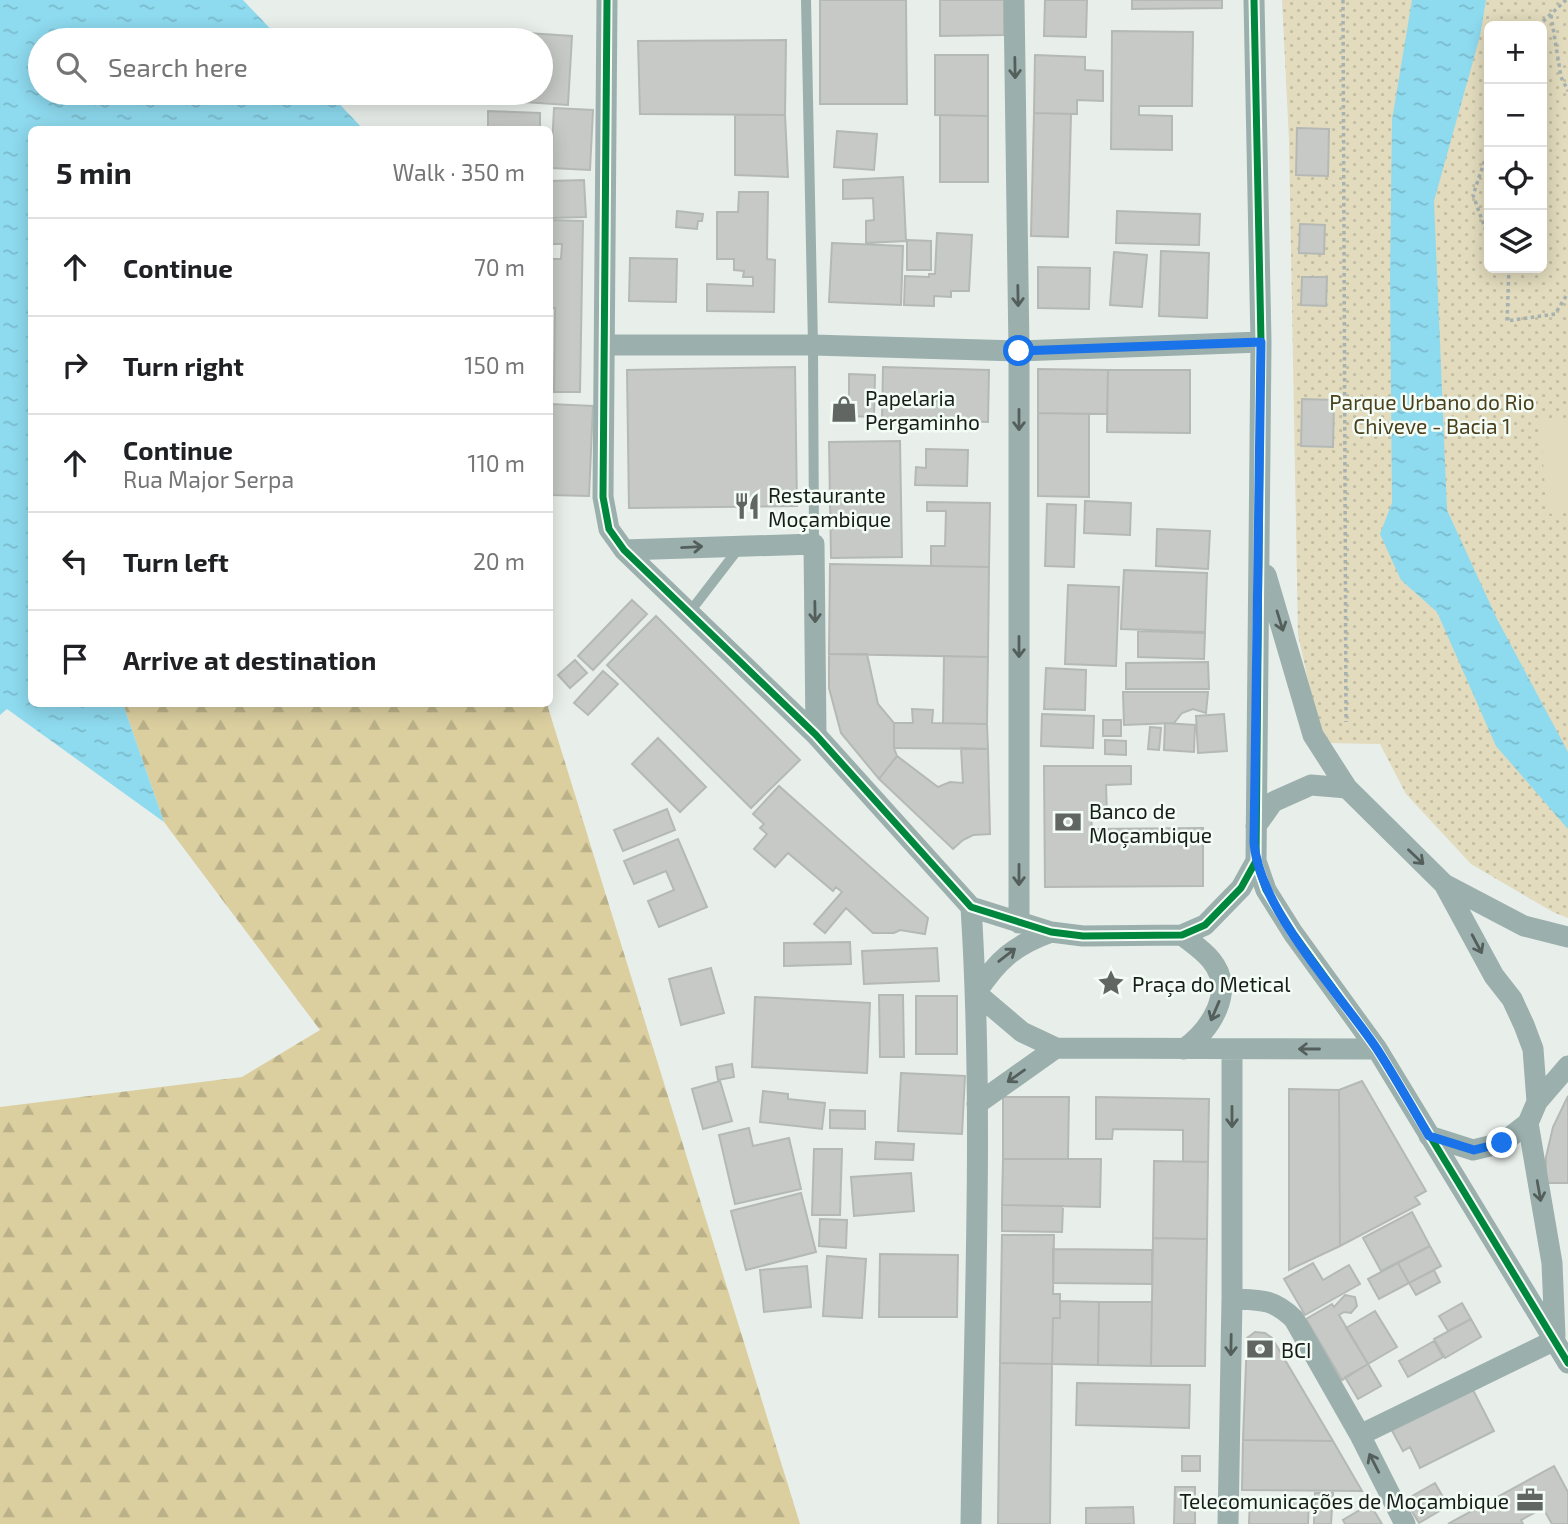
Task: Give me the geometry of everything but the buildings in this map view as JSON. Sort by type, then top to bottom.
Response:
[{"type":"street","points":[[607,0],[603,497],[609,528],[624,550],[816,736],[971,907],[1051,932],[1083,936],[1182,935],[1205,925],[1241,888],[1256,861]]},
{"type":"street","points":[[1014,0],[1019,351],[1019,923]]},
{"type":"street","points":[[1254,0],[1261,342],[1256,861],[1266,890],[1293,933],[1377,1049],[1429,1136],[1562,1336]]},
{"type":"street","points":[[606,345],[813,345],[1019,351],[1261,342]]},
{"type":"street","points":[[624,550],[814,544],[816,736]]},
{"type":"street","points":[[1260,556],[1314,735],[1347,788],[1444,884],[1494,976],[1512,999],[1524,1025],[1533,1049],[1537,1102]]},
{"type":"street","points":[[1256,826],[1273,802],[1311,786],[1347,788]]},
{"type":"street","points":[[1444,884],[1524,926],[1568,937]]},
{"type":"street","points":[[971,907],[976,993],[977,1104],[971,1524]]},
{"type":"street","points":[[976,993],[1002,958],[1019,946],[1051,932]]},
{"type":"street","points":[[1182,935],[1213,961],[1220,979],[1221,998],[1216,1015],[1198,1039],[1184,1049]]},
{"type":"street","points":[[976,993],[1023,1032],[1056,1048],[1377,1049]]},
{"type":"street","points":[[977,1104],[1056,1048]]},
{"type":"street","points":[[1228,1524],[1232,1299],[1232,1049]]},
{"type":"street","points":[[1429,1136],[1474,1150],[1502,1143],[1528,1123],[1537,1102],[1568,1066]]},
{"type":"street","points":[[1528,1123],[1568,1363]]},
{"type":"street","points":[[1232,1299],[1266,1301],[1281,1307],[1294,1319],[1360,1435],[1405,1524]]},
{"type":"street","points":[[1360,1435],[1562,1336]]},
{"type":"lane","points":[[806,0],[814,544]]},
{"type":"lane","points":[[690,612],[741,545]]},
{"type":"path","points":[[1343,0],[1346,723]]},
{"type":"path","points":[[1544,21],[1566,0]]},
{"type":"path","points":[[1552,15],[1561,77],[1568,91]]},
{"type":"path","points":[[1484,164],[1474,195],[1484,224]]},
{"type":"path","points":[[1509,273],[1507,321],[1555,314],[1568,293]]},
{"type":"green space","name":"Parque Urbano do Rio Chiveve - Bacia 1","points":[[1282,0],[1568,0],[1568,918],[1471,864],[1406,794],[1380,744],[1327,743],[1316,716],[1298,635],[1289,140]]},
{"type":"green space","points":[[1568,420],[1568,513],[1547,514],[1540,422]]},
{"type":"green space","points":[[124,707],[548,707],[800,1524],[0,1524],[0,1107],[242,1077],[320,1030],[164,822]]},
{"type":"water","points":[[0,0],[243,0],[270,28],[28,28],[28,105],[340,105],[360,126],[28,126],[28,707],[124,707],[164,822],[7,709],[0,715]]},
{"type":"water","points":[[1412,0],[1486,0],[1480,36],[1434,201],[1447,510],[1497,619],[1568,752],[1568,829],[1496,746],[1437,612],[1401,580],[1380,534],[1392,503],[1392,120]]},
{"type":"cycle path","points":[[607,0],[603,497],[609,529],[624,550],[816,735],[971,907],[1051,932],[1083,936],[1182,935],[1205,925],[1241,888],[1256,861]]},
{"type":"cycle path","points":[[1254,0],[1261,342],[1256,861],[1266,890],[1293,933],[1377,1049],[1568,1363]]},
{"type":"place","name":"Papelaria Pergaminho","points":[[844,409]]},
{"type":"place","name":"Restaurante Moçambique","points":[[747,506]]},
{"type":"place","name":"Banco de Moçambique","points":[[1068,822]]},
{"type":"place","name":"Praça do Metical","points":[[1111,983]]},
{"type":"place","name":"BCI","points":[[1260,1349]]},
{"type":"place","name":"Telecomunicações de Moçambique","points":[[1530,1500]]},
{"type":"route","points":[[1019,351],[1261,342],[1254,843],[1256,861],[1266,890],[1293,933],[1377,1049],[1429,1136],[1474,1150],[1502,1143]]}]
